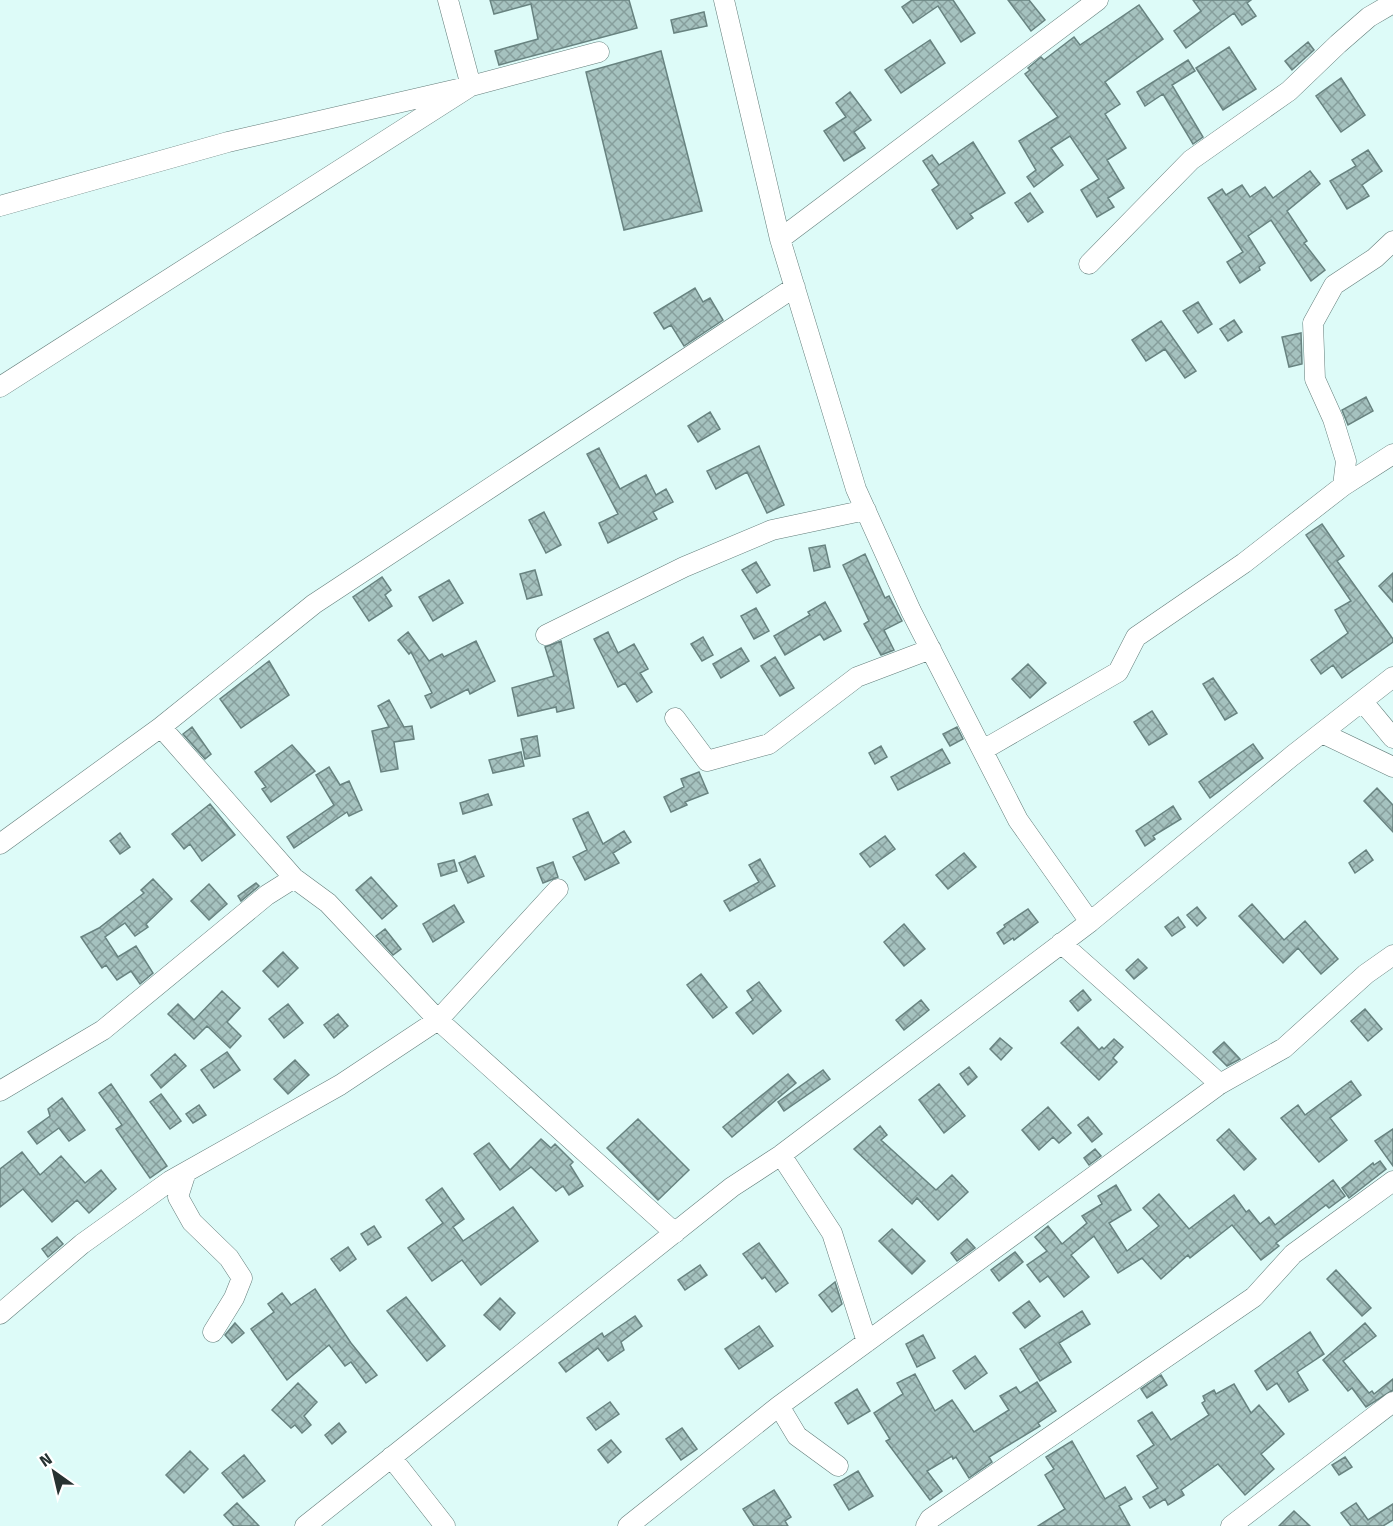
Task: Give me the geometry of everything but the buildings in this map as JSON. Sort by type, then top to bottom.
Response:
[{"type":"street","points":[[448,0],[471,86]]},
{"type":"street","points":[[724,0],[780,239],[856,489],[931,649],[1018,820],[1090,922]]},
{"type":"street","points":[[780,239],[1098,0]]},
{"type":"street","points":[[1089,264],[1191,160],[1289,91],[1369,17],[1393,3]]},
{"type":"street","points":[[0,206],[228,142],[471,86],[599,52]]},
{"type":"street","points":[[0,387],[471,86]]},
{"type":"street","points":[[1342,486],[1346,461],[1332,418],[1315,379],[1312,323],[1334,285],[1376,258],[1393,241]]},
{"type":"street","points":[[0,844],[161,727],[314,604],[795,287]]},
{"type":"street","points":[[982,750],[1118,672],[1136,637],[1244,563],[1342,486],[1393,454]]},
{"type":"street","points":[[546,635],[684,567],[772,530],[866,510]]},
{"type":"street","points":[[675,718],[707,761],[768,744],[857,677],[931,649]]},
{"type":"street","points":[[305,1526],[732,1187],[781,1155],[1090,922],[1393,677]]},
{"type":"street","points":[[1363,702],[1393,738]]},
{"type":"street","points":[[161,727],[294,878],[328,903],[438,1020],[675,1233]]},
{"type":"street","points":[[1322,733],[1393,766]]},
{"type":"street","points":[[0,1091],[103,1030],[267,895],[294,878]]},
{"type":"street","points":[[0,1314],[82,1244],[186,1172],[340,1085],[438,1020],[558,889]]},
{"type":"street","points":[[1061,943],[1220,1084]]},
{"type":"street","points":[[628,1526],[779,1406],[1220,1084],[1284,1048],[1366,974],[1393,955]]},
{"type":"street","points":[[781,1155],[832,1233],[867,1342]]},
{"type":"street","points":[[186,1172],[178,1197],[192,1222],[229,1258],[242,1278],[234,1299],[213,1332]]},
{"type":"street","points":[[926,1526],[930,1519],[1254,1297],[1293,1254],[1393,1181]]},
{"type":"street","points":[[1231,1526],[1393,1402]]},
{"type":"street","points":[[779,1406],[797,1436],[838,1466]]},
{"type":"street","points":[[391,1457],[445,1526]]}]
